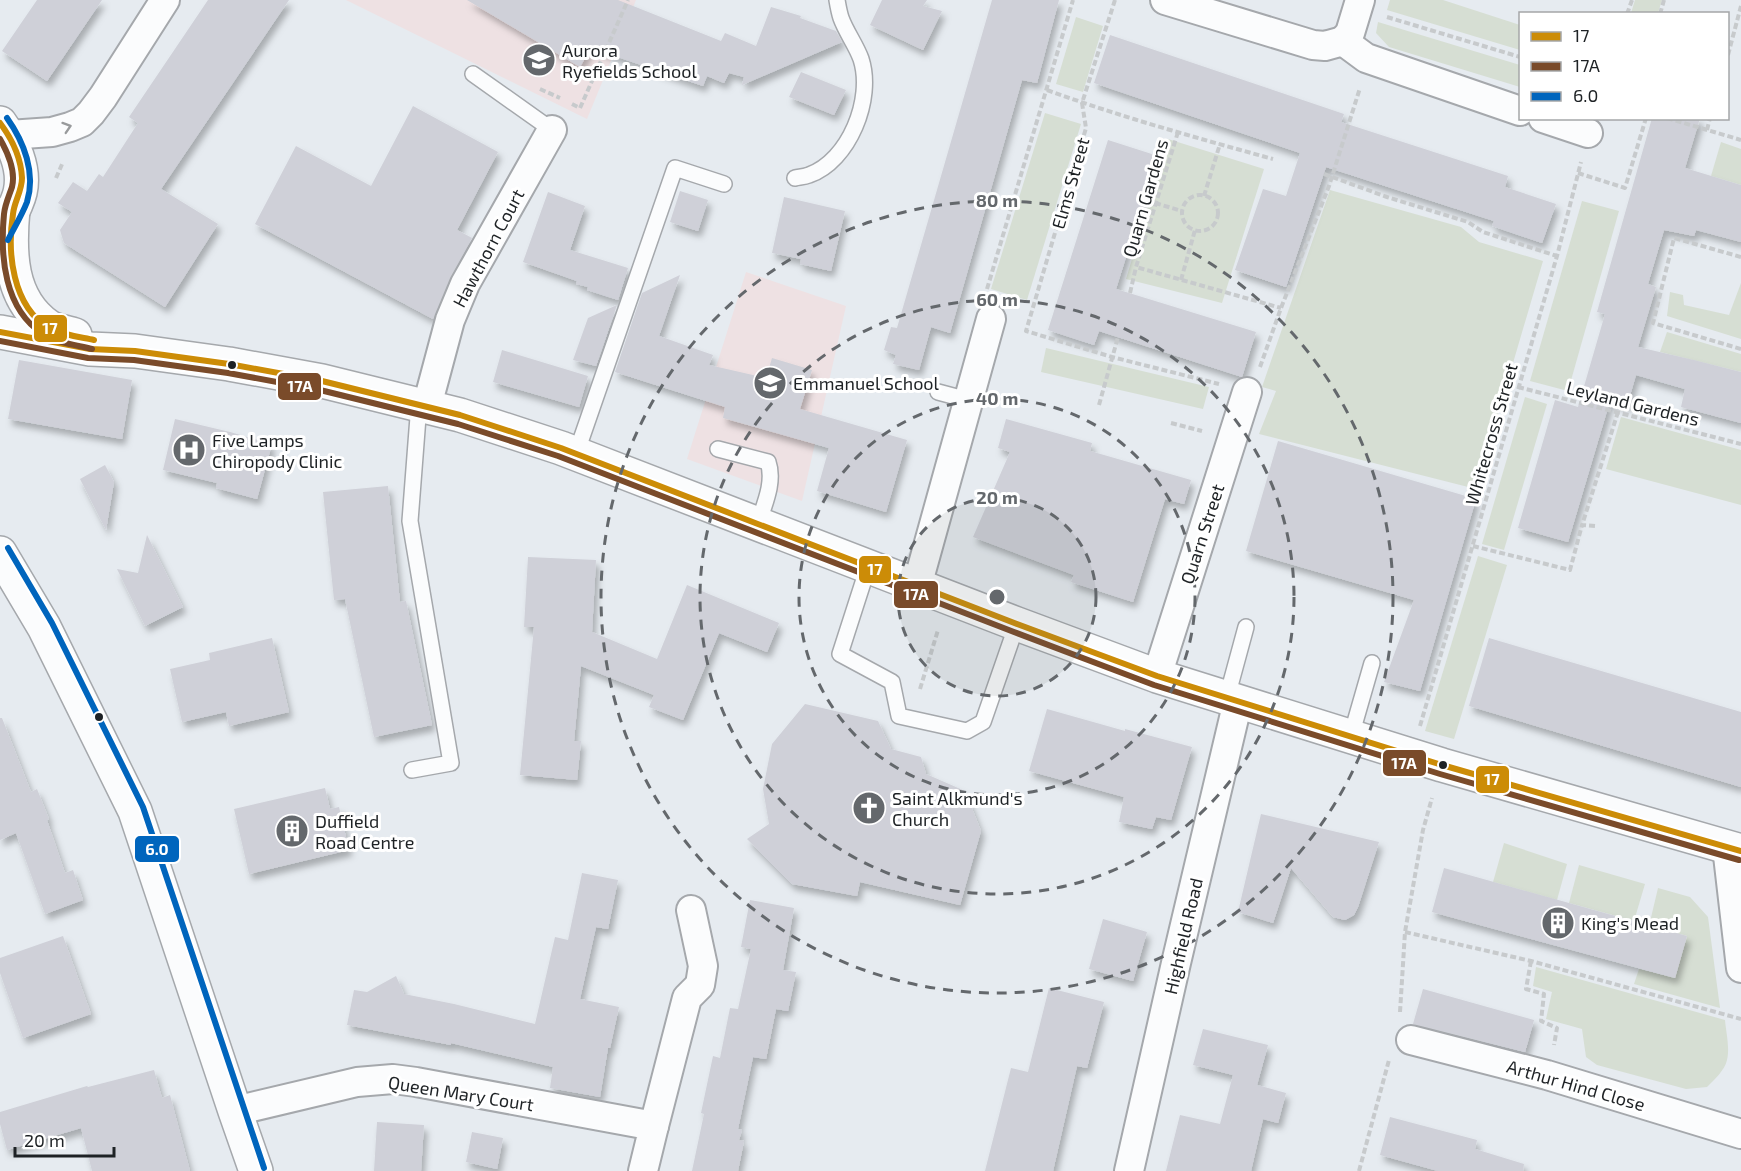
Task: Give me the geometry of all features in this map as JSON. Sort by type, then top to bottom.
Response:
[{"type":"street","points":[[135,351],[50,328],[22,297],[12,264],[11,237],[7,222],[22,187],[21,167],[5,129],[52,132],[82,122],[103,97],[165,0]]},
{"type":"street","points":[[1165,0],[1313,45],[1325,46],[1343,41],[1350,33],[1359,4]]},
{"type":"street","points":[[1343,41],[1366,58],[1519,110]]},
{"type":"street","points":[[1549,120],[1588,133]]},
{"type":"street","name":"Hawthorn Court","points":[[423,405],[450,320],[465,284],[552,130]]},
{"type":"street","points":[[917,585],[968,400],[988,305]]},
{"type":"street","points":[[0,332],[90,349],[135,351],[229,364],[322,381],[423,405],[576,454],[1157,676],[1442,765],[1734,849],[1741,968]]},
{"type":"street","name":"Quarn Street","points":[[1157,676],[1247,392]]},
{"type":"street","points":[[0,553],[44,627],[135,811],[256,1171]]},
{"type":"street","name":"Highfield Road","points":[[1129,1171],[1232,699]]},
{"type":"street","points":[[643,1171],[687,998],[700,986],[703,966],[691,910]]},
{"type":"street","name":"Arthur Hind Close","points":[[1401,1036],[1547,1076],[1741,1134]]},
{"type":"street","name":"Queen Mary Court","points":[[234,1111],[357,1082],[393,1079],[654,1126]]},
{"type":"lane","points":[[795,178],[808,175],[823,167],[842,150],[854,131],[862,102],[864,78],[861,59],[840,17],[837,0]]},
{"type":"lane","points":[[473,74],[552,130]]},
{"type":"lane","points":[[576,454],[675,168],[724,184]]},
{"type":"lane","points":[[938,392],[968,400]]},
{"type":"lane","points":[[412,770],[451,763],[410,521],[423,405]]},
{"type":"lane","points":[[718,449],[768,462],[771,475],[769,489],[758,524]]},
{"type":"lane","points":[[868,567],[840,654],[892,682],[899,716],[967,731],[983,722],[1017,624]]},
{"type":"lane","points":[[1232,699],[1246,627]]},
{"type":"lane","points":[[1351,736],[1372,663]]},
{"type":"path","points":[[571,103],[580,108],[628,0]]},
{"type":"path","points":[[988,305],[1073,0]]},
{"type":"path","name":"Elms Street","points":[[1112,357],[1026,331],[1086,128],[1082,103],[1115,0]]},
{"type":"path","points":[[1359,4],[1519,56]]},
{"type":"path","points":[[1729,51],[1741,6]]},
{"type":"path","points":[[1112,357],[1247,392],[1254,386],[1331,178],[1361,83],[1366,58]]},
{"type":"path","points":[[510,100],[522,80],[561,99]]},
{"type":"path","name":"Quarn Gardens","points":[[1047,90],[1082,103],[1273,159]]},
{"type":"path","points":[[1578,173],[1625,188],[1645,120]]},
{"type":"path","points":[[1674,120],[1741,140]]},
{"type":"path","points":[[1707,130],[1710,120]]},
{"type":"path","name":"Quarn Gardens","points":[[1178,132],[1136,267],[1281,308]]},
{"type":"path","name":"Whitecross Street","points":[[1411,755],[1557,256],[1588,133]]},
{"type":"path","points":[[1204,196],[1220,144]]},
{"type":"path","points":[[1324,174],[1387,198],[1468,222],[1483,232],[1557,256]]},
{"type":"path","points":[[1198,195],[1204,196],[1213,202],[1217,217],[1206,230],[1195,230],[1184,222],[1182,211],[1188,200],[1198,195]]},
{"type":"path","points":[[1155,203],[1182,211]]},
{"type":"path","points":[[1181,280],[1195,230]]},
{"type":"path","points":[[1741,257],[1674,238],[1653,323],[1741,349]]},
{"type":"path","points":[[1130,293],[1136,267]]},
{"type":"path","points":[[1099,405],[1118,337]]},
{"type":"path","name":"Leyland Gardens","points":[[1518,387],[1741,444]]},
{"type":"path","points":[[1473,546],[1570,570],[1618,412]]},
{"type":"path","points":[[1582,525],[1594,526]]},
{"type":"path","points":[[910,719],[949,598]]},
{"type":"path","points":[[1359,1171],[1401,1036],[1405,932],[1423,830],[1442,765]]},
{"type":"path","points":[[1405,932],[1531,961],[1741,1019]]},
{"type":"path","points":[[1531,961],[1526,989],[1544,994],[1541,1021],[1557,1028],[1547,1076]]},
{"type":"shaded area","name":"Aurora Ryefields School","points":[[346,0],[636,0],[587,119]]},
{"type":"shaded area","points":[[1390,0],[1443,0],[1519,25],[1519,50],[1387,10]]},
{"type":"shaded area","points":[[1635,0],[1662,0],[1658,12],[1631,12]]},
{"type":"shaded area","points":[[1076,17],[1103,26],[1083,92],[1056,84]]},
{"type":"shaded area","points":[[1378,22],[1519,65],[1519,87],[1389,47],[1376,33]]},
{"type":"shaded area","points":[[1045,113],[1081,124],[1027,300],[991,289]]},
{"type":"shaded area","points":[[1168,139],[1264,169],[1222,303],[1126,279]]},
{"type":"shaded area","points":[[1721,142],[1741,149],[1741,185],[1711,176]]},
{"type":"shaded area","points":[[1330,190],[1461,227],[1479,242],[1543,261],[1476,489],[1259,434],[1276,391],[1262,387]]},
{"type":"shaded area","points":[[1582,201],[1619,211],[1568,391],[1530,381]]},
{"type":"shaded area","name":"Emmanuel School","points":[[746,272],[846,306],[802,501],[687,459]]},
{"type":"shaded area","points":[[1741,283],[1741,339],[1667,316],[1670,292],[1683,295],[1684,305],[1729,315]]},
{"type":"shaded area","points":[[1667,332],[1741,354],[1741,372],[1660,352]]},
{"type":"shaded area","points":[[1046,348],[1209,387],[1203,409],[1041,372]]},
{"type":"shaded area","points":[[1525,397],[1547,404],[1504,550],[1482,544]]},
{"type":"shaded area","points":[[1621,417],[1741,450],[1741,505],[1606,469]]},
{"type":"shaded area","points":[[1478,556],[1507,565],[1454,739],[1425,731]]},
{"type":"shaded area","points":[[1504,843],[1567,864],[1557,900],[1493,882]]},
{"type":"shaded area","points":[[1579,865],[1645,884],[1634,921],[1569,903]]},
{"type":"shaded area","points":[[1658,888],[1690,897],[1708,917],[1720,1008],[1634,984],[1639,969],[1675,978],[1687,936],[1649,926]]},
{"type":"shaded area","points":[[1536,967],[1725,1020],[1728,1050],[1724,1067],[1707,1087],[1686,1089],[1597,1065],[1586,1057],[1582,1029],[1546,1019],[1552,992],[1533,986]]},
{"type":"building","points":[[37,0],[102,0],[47,81],[2,51]]},
{"type":"building","points":[[208,0],[289,0],[161,189],[218,224],[165,307],[64,243],[60,230],[72,212],[58,203],[73,182],[87,191],[99,174],[103,177],[138,123],[129,117]]},
{"type":"building","points":[[467,0],[618,0],[721,41],[725,33],[756,46],[771,7],[801,16],[800,18],[836,31],[842,42],[742,85],[744,77],[729,73],[724,83],[707,76],[703,86],[591,48],[580,67]]},
{"type":"building","points":[[882,0],[927,0],[923,6],[942,11],[923,50],[870,25]]},
{"type":"building","points":[[992,0],[1059,0],[1037,83],[1022,80],[950,333],[931,327],[919,370],[893,364],[896,355],[884,350],[891,327],[897,328]]},
{"type":"building","points":[[1110,35],[1344,114],[1341,122],[1508,176],[1505,187],[1556,204],[1542,243],[1492,226],[1494,221],[1326,167],[1286,287],[1235,270],[1263,189],[1286,196],[1300,153],[1094,83]]},
{"type":"building","points":[[801,72],[846,90],[834,115],[789,97]]},
{"type":"building","points":[[413,106],[498,152],[457,230],[472,238],[450,278],[433,319],[255,224],[296,146],[371,186]]},
{"type":"building","points":[[1651,120],[1699,120],[1685,168],[1741,185],[1741,242],[1696,230],[1694,236],[1664,230],[1648,284],[1656,287],[1638,347],[1741,372],[1741,423],[1681,407],[1685,389],[1636,375],[1627,406],[1610,401],[1568,542],[1518,528],[1555,400],[1578,407],[1605,314],[1597,312]]},
{"type":"building","points":[[1108,140],[1158,156],[1116,289],[1256,332],[1242,377],[1099,331],[1094,345],[1048,330]]},
{"type":"building","points":[[680,191],[708,200],[698,231],[670,222]]},
{"type":"building","points":[[548,192],[585,206],[570,250],[628,268],[618,300],[587,290],[588,287],[576,284],[577,281],[523,262]]},
{"type":"building","points":[[784,197],[845,211],[831,271],[800,264],[801,259],[772,253]]},
{"type":"building","points":[[680,275],[659,336],[713,355],[709,365],[766,378],[772,358],[812,370],[800,409],[907,440],[886,512],[817,491],[829,448],[723,418],[725,407],[615,372],[642,293]]},
{"type":"building","points":[[617,305],[596,366],[573,360],[588,318]]},
{"type":"building","points":[[502,350],[588,376],[579,407],[493,382]]},
{"type":"building","points":[[19,360],[132,380],[122,439],[8,419]]},
{"type":"building","points":[[175,419],[272,444],[257,499],[216,488],[217,483],[163,470]]},
{"type":"building","points":[[1006,419],[1092,443],[1090,451],[1191,480],[1184,504],[1165,499],[1133,602],[1071,582],[1074,575],[973,537],[1010,452],[998,448]]},
{"type":"building","points":[[1278,441],[1476,499],[1420,691],[1384,682],[1414,600],[1246,551]]},
{"type":"building","points":[[105,465],[114,482],[106,530],[80,479]]},
{"type":"building","points":[[388,486],[400,602],[406,601],[432,725],[374,737],[345,599],[334,600],[323,492]]},
{"type":"building","points":[[147,535],[183,607],[145,626],[117,569],[138,573]]},
{"type":"building","points":[[528,557],[596,560],[592,632],[657,659],[687,585],[779,623],[767,652],[719,633],[683,720],[649,707],[654,695],[581,666],[574,741],[581,741],[577,780],[520,775],[534,627],[524,627]]},
{"type":"building","points":[[272,638],[289,712],[229,726],[226,712],[182,722],[170,669],[210,660],[209,653]]},
{"type":"building","points":[[1489,638],[1741,712],[1741,787],[1469,706]]},
{"type":"building","name":"Saint Alkmund's Church","points":[[805,704],[878,721],[891,749],[921,757],[926,774],[965,791],[981,831],[960,905],[860,882],[857,896],[792,884],[747,839],[769,824],[763,789],[772,744]]},
{"type":"building","points":[[1047,709],[1192,747],[1171,820],[1156,817],[1152,829],[1119,822],[1124,797],[1029,771]]},
{"type":"building","points":[[0,718],[2,718],[31,792],[37,789],[49,819],[47,820],[65,873],[73,870],[83,900],[45,914],[16,833],[0,840]]},
{"type":"building","name":"Duffield Road Centre","points":[[325,788],[330,809],[339,807],[349,850],[249,874],[234,809]]},
{"type":"building","points":[[1261,814],[1379,842],[1354,915],[1345,920],[1333,917],[1291,868],[1273,923],[1238,912]]},
{"type":"building","name":"King's Mead","points":[[1444,868],[1687,936],[1675,978],[1432,912]]},
{"type":"building","points":[[582,873],[618,880],[608,929],[596,927],[580,999],[619,1007],[610,1048],[608,1048],[600,1097],[550,1088],[553,1067],[451,1043],[451,1045],[347,1025],[354,990],[367,992],[396,976],[404,994],[535,1024],[555,937],[568,940]]},
{"type":"building","points":[[750,900],[794,908],[783,970],[796,972],[788,1011],[776,1009],[766,1059],[753,1057],[738,1129],[742,1130],[739,1140],[744,1141],[738,1171],[692,1171],[713,1056],[720,1058],[730,1008],[738,1009],[751,949],[741,947]]},
{"type":"building","points":[[1103,919],[1147,932],[1133,981],[1089,969]]},
{"type":"building","points":[[63,936],[91,1014],[23,1038],[0,973],[0,958]]},
{"type":"building","points":[[1049,988],[1104,1002],[1087,1068],[1077,1066],[1053,1171],[985,1171],[1011,1068],[1028,1072]]},
{"type":"building","points":[[1423,989],[1534,1020],[1525,1052],[1413,1024]]},
{"type":"building","points":[[1203,1029],[1268,1045],[1257,1085],[1286,1093],[1278,1123],[1263,1119],[1251,1171],[1166,1171],[1180,1115],[1220,1124],[1233,1075],[1193,1065]]},
{"type":"building","points":[[154,1070],[162,1098],[170,1095],[190,1171],[92,1171],[81,1128],[7,1150],[0,1124],[0,1112],[87,1086]]},
{"type":"building","points":[[1390,1117],[1477,1140],[1475,1149],[1524,1164],[1523,1171],[1438,1171],[1380,1155]]},
{"type":"building","points":[[377,1122],[424,1125],[421,1171],[374,1171]]},
{"type":"building","points":[[472,1132],[503,1138],[497,1169],[466,1162]]},
{"type":"transit line","name":"6.0","points":[[7,118],[23,147],[30,180],[27,202],[8,240]]},
{"type":"transit line","name":"17","points":[[0,123],[15,149],[22,178],[11,229],[12,261],[20,292],[27,306],[49,328],[94,340]]},
{"type":"transit line","name":"17A","points":[[0,139],[13,175],[12,187],[6,203],[3,230],[4,264],[12,296],[20,311],[43,334],[60,342],[92,349]]},
{"type":"transit line","name":"17","points":[[0,332],[90,349],[135,351],[229,364],[322,381],[460,415],[561,448],[1157,676],[1442,765],[1741,851]]},
{"type":"transit line","name":"17A","points":[[0,341],[88,358],[134,360],[228,373],[320,390],[458,424],[558,456],[1154,685],[1440,774],[1739,860]]},
{"type":"transit line","name":"6.0","points":[[8,548],[52,623],[143,807],[264,1168]]},
{"type":"place","name":"Aurora Ryefields School","points":[[539,60]]},
{"type":"place","name":"Emmanuel School","points":[[770,383]]},
{"type":"place","name":"Five Lamps Chiropody Clinic","points":[[189,450]]},
{"type":"place","name":"Saint Alkmund's Church","points":[[869,808]]},
{"type":"place","name":"Duffield Road Centre","points":[[292,831]]},
{"type":"place","name":"King's Mead","points":[[1558,923]]}]
